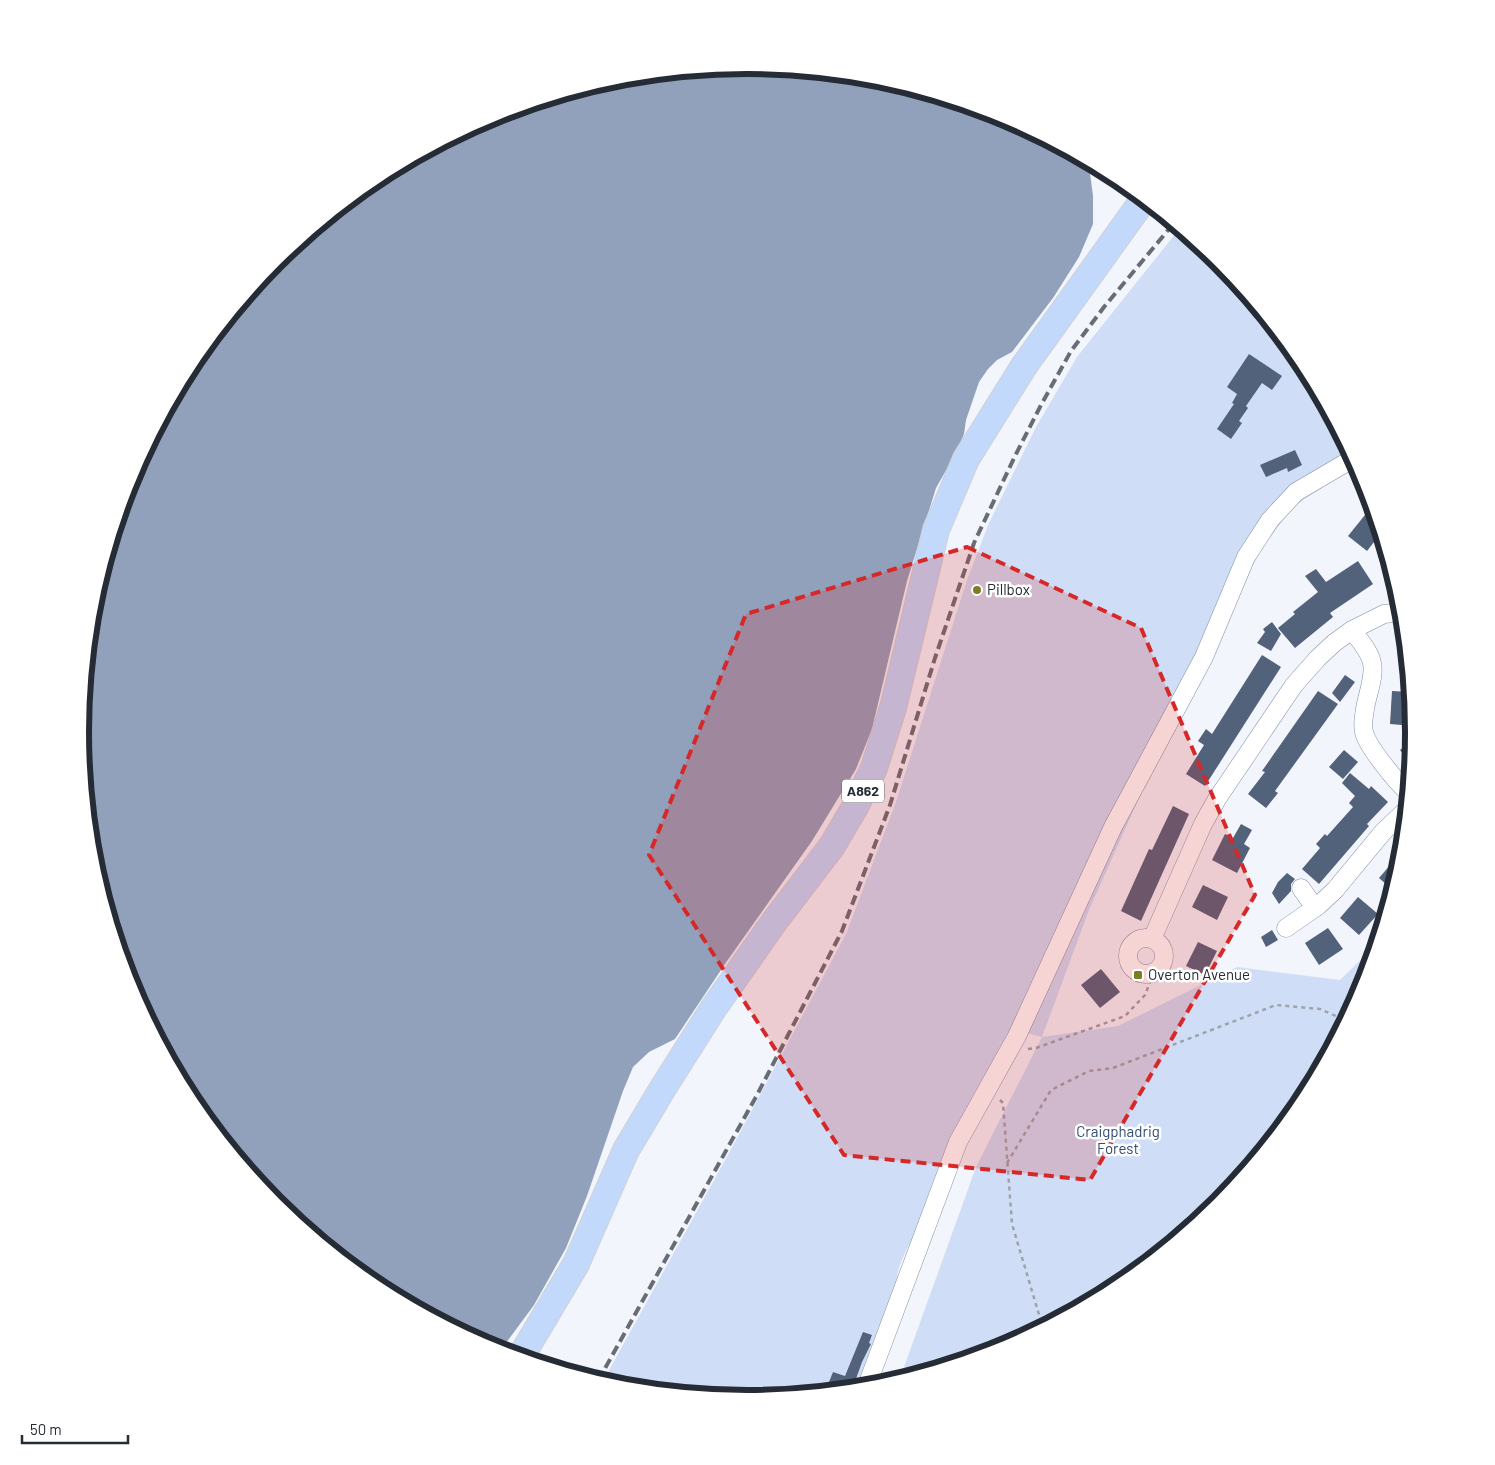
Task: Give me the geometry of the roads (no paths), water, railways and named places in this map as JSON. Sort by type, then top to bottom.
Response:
[{"type":"main road","name":"A862","points":[[524,1352],[576,1264],[626,1150],[663,1088],[713,1009],[774,922],[832,846],[855,807],[874,768],[893,708],[936,530],[966,459],[1024,366],[1140,204]]},
{"type":"street","points":[[869,1380],[958,1142],[1017,1036],[1112,827],[1204,657],[1246,557],[1270,520],[1296,492],[1348,462]]},
{"type":"street","points":[[1152,939],[1203,824],[1217,799],[1294,685],[1318,658],[1352,630],[1384,614],[1395,613]]},
{"type":"street","points":[[1352,630],[1367,651],[1372,662],[1372,673],[1363,723],[1364,733],[1368,743],[1384,766],[1404,787]]},
{"type":"street","points":[[1286,928],[1316,908],[1335,890],[1383,832],[1401,815]]},
{"type":"street","points":[[1301,888],[1316,908]]},
{"type":"street","points":[[1140,938],[1152,939],[1162,946],[1164,958],[1159,969],[1148,974],[1136,972],[1128,957],[1131,945],[1140,938]]},
{"type":"railway","points":[[601,1375],[757,1095],[842,931],[890,805],[935,658],[974,543],[1015,456],[1071,351],[1104,307],[1170,227]]},
{"type":"place","name":"Pillbox","points":[[977,590]]},
{"type":"place","name":"Overton Avenue","points":[[1138,975]]},
{"type":"park label","name":"Craigphadrig Forest","points":[[1118,1140]]}]
